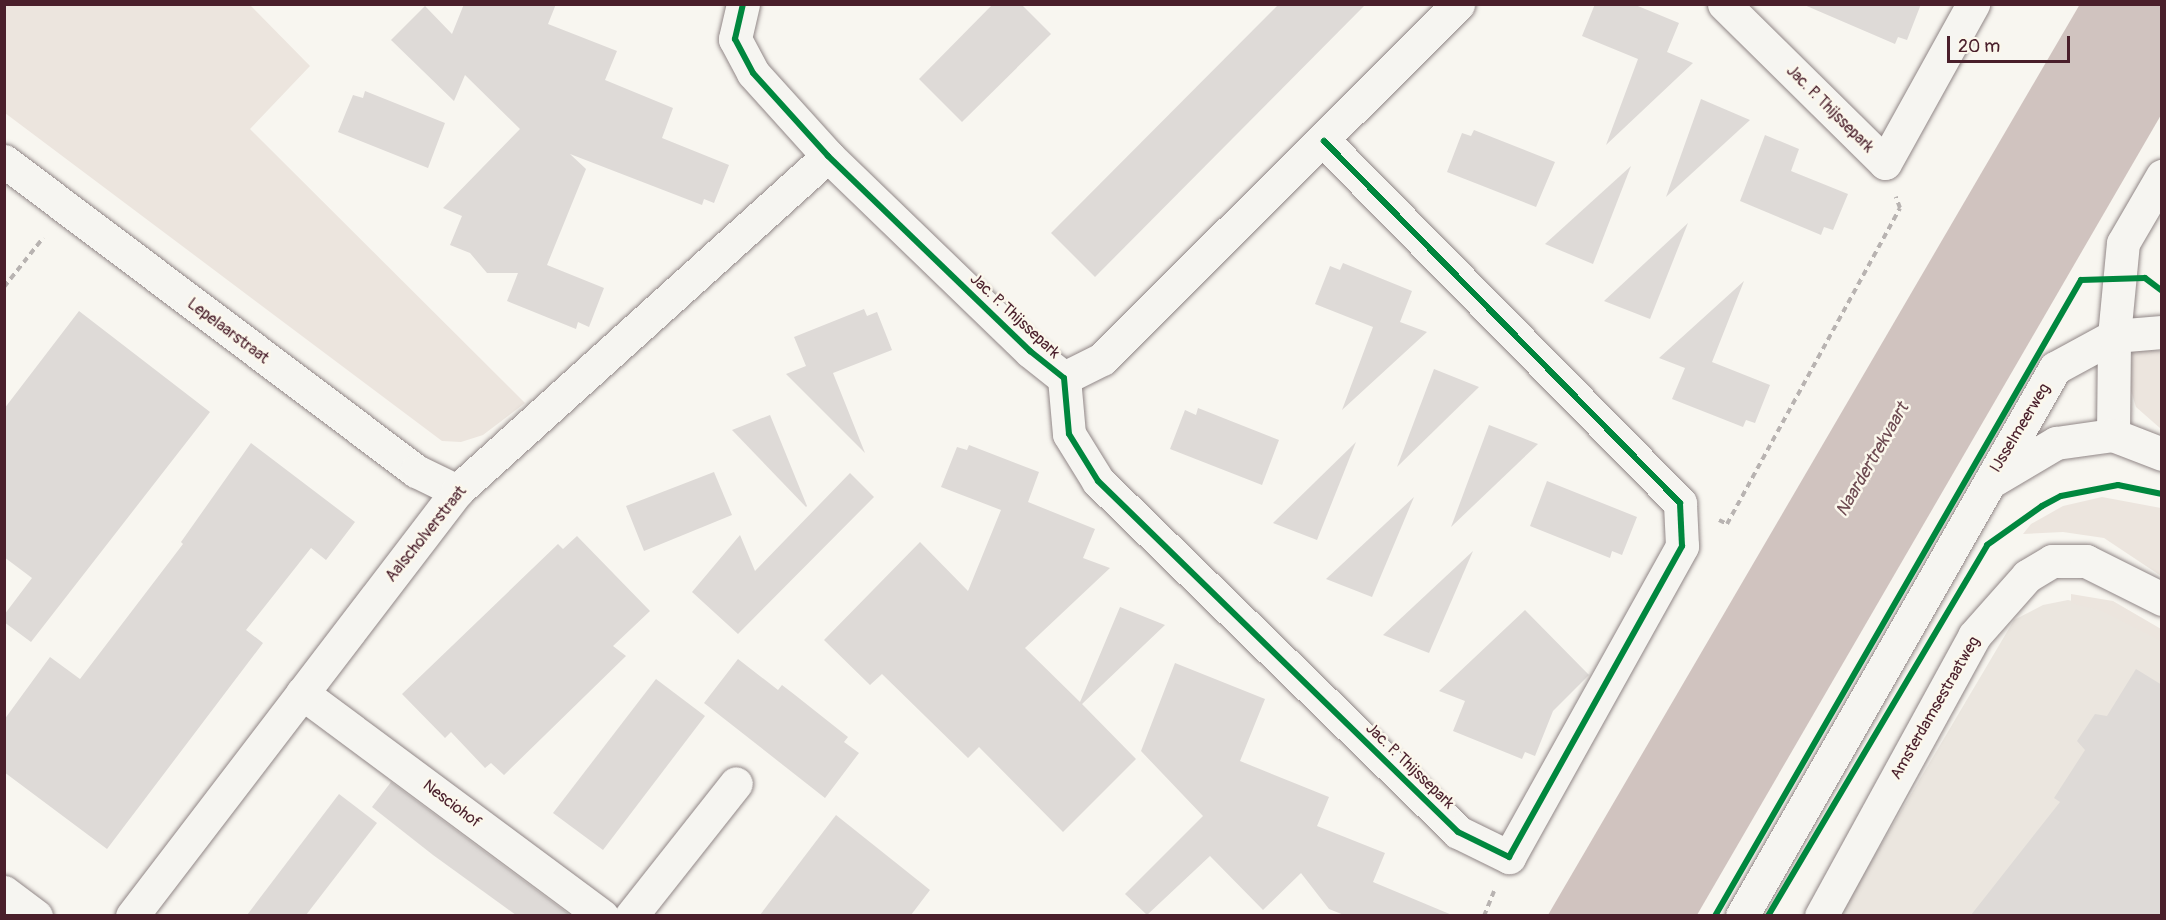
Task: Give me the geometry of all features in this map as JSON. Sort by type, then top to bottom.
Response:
[{"type":"street","name":"Jac. P. Thijssepark","points":[[743,4],[735,39],[753,73],[828,156],[1030,351],[1064,378],[1069,434],[1098,481],[1458,832],[1509,857],[1682,546],[1680,503]]},
{"type":"street","name":"Jac. P. Thijssepark","points":[[1064,378],[1102,359],[1324,141],[1458,4]]},
{"type":"street","name":"Jac. P. Thijssepark","points":[[1724,4],[1885,163],[1972,4]]},
{"type":"street","points":[[1324,141],[1680,503]]},
{"type":"street","name":"Aalscholverstraat","points":[[132,915],[457,491],[828,156]]},
{"type":"street","name":"Lepelaarstraat","points":[[4,161],[416,471],[457,491]]},
{"type":"street","points":[[2113,435],[2114,336],[2123,243],[2162,176]]},
{"type":"street","name":"IJsselmeerweg","points":[[1986,484],[2055,368],[2114,336],[2162,332]]},
{"type":"street","name":"IJsselmeerweg","points":[[1986,484],[2056,443],[2113,435],[2162,454]]},
{"type":"street","points":[[1742,915],[1986,484]]},
{"type":"street","name":"Amsterdamsestraatweg","points":[[1830,911],[1974,636],[2027,576],[2052,561],[2086,561],[2162,599]]},
{"type":"street","name":"Nesciohof","points":[[302,693],[602,915]]},
{"type":"street","points":[[631,915],[736,783]]},
{"type":"street","points":[[4,892],[36,915]]},
{"type":"path","points":[[1680,503],[1727,524],[1900,208],[1885,163]]},
{"type":"path","points":[[4,287],[66,209]]},
{"type":"shaded area","points":[[4,5],[250,5],[310,66],[250,129],[525,403],[483,435],[461,442],[442,441],[5,113]]},
{"type":"shaded area","points":[[2132,349],[2161,351],[2161,429],[2136,407],[2130,388]]},
{"type":"shaded area","points":[[2102,497],[2161,508],[2161,576],[2104,538],[2063,532],[2023,534],[2031,524],[2063,506]]},
{"type":"shaded area","points":[[2071,594],[2113,601],[2161,629],[2161,641],[2102,611],[2071,603]]},
{"type":"shaded area","points":[[2068,600],[2112,611],[2161,636],[2161,915],[1839,916],[2014,620],[2043,605]]},
{"type":"water","name":"Naardertrekvaart","points":[[2080,4],[2161,5],[2161,115],[1697,915],[1548,915]]},
{"type":"building","points":[[464,4],[556,4],[548,24],[617,51],[605,80],[673,108],[662,138],[729,165],[714,203],[704,199],[702,205],[570,154],[586,169],[547,265],[604,288],[589,327],[578,322],[576,329],[507,301],[518,273],[487,273],[470,253],[450,245],[462,216],[443,208],[520,129],[465,75],[454,101],[391,40],[425,6],[452,34]]},
{"type":"building","points":[[993,4],[1021,4],[1051,34],[962,122],[919,79]]},
{"type":"building","points":[[1279,4],[1366,4],[1095,277],[1051,233]]},
{"type":"building","points":[[1595,4],[1633,4],[1679,23],[1667,52],[1693,63],[1606,145],[1638,59],[1582,36]]},
{"type":"building","points":[[1802,4],[1921,4],[1907,40],[1898,37],[1895,44]]},
{"type":"building","points":[[365,91],[445,123],[428,168],[338,132],[353,95],[363,98]]},
{"type":"building","points":[[1701,99],[1750,120],[1666,197]]},
{"type":"building","points":[[1474,130],[1555,162],[1536,207],[1447,172],[1462,133],[1471,136]]},
{"type":"building","points":[[1765,135],[1799,149],[1791,171],[1848,194],[1833,230],[1824,227],[1821,235],[1740,201]]},
{"type":"building","points":[[1631,166],[1593,264],[1545,244]]},
{"type":"building","points":[[1688,223],[1650,319],[1604,301]]},
{"type":"building","points":[[1343,263],[1412,291],[1400,322],[1427,332],[1342,410],[1373,327],[1315,304],[1330,266],[1340,270]]},
{"type":"building","points":[[1744,281],[1712,362],[1770,385],[1755,423],[1746,420],[1743,427],[1672,399],[1685,368],[1659,358]]},
{"type":"building","points":[[864,309],[867,316],[877,312],[892,350],[833,373],[865,453],[786,374],[806,366],[794,337]]},
{"type":"building","points":[[79,311],[210,412],[31,642],[4,622],[4,615],[32,578],[4,557],[4,409]]},
{"type":"building","points":[[1434,369],[1479,387],[1397,467]]},
{"type":"building","points":[[1198,408],[1279,440],[1262,485],[1170,449],[1185,410],[1196,415]]},
{"type":"building","points":[[770,415],[807,506],[806,507],[732,430]]},
{"type":"building","points":[[1489,425],[1538,444],[1451,527]]},
{"type":"building","points":[[1356,442],[1317,540],[1273,523]]},
{"type":"building","points":[[251,443],[355,522],[326,560],[311,548],[246,630],[263,643],[107,849],[4,772],[4,720],[50,657],[80,679],[183,544],[181,542]]},
{"type":"building","points":[[969,445],[1039,472],[1028,502],[1095,529],[1083,558],[1110,568],[1025,648],[1080,702],[1120,607],[1165,625],[1082,704],[1136,759],[1063,832],[979,747],[968,758],[882,674],[870,685],[824,640],[920,542],[968,591],[1001,510],[941,487],[957,447],[967,450]]},
{"type":"building","points":[[714,472],[732,515],[644,551],[626,506]]},
{"type":"building","points":[[850,473],[874,497],[738,634],[692,592],[740,535],[755,571]]},
{"type":"building","points":[[1547,481],[1637,517],[1622,555],[1612,551],[1610,558],[1530,526]]},
{"type":"building","points":[[1414,497],[1372,597],[1326,579]]},
{"type":"building","points":[[577,536],[650,611],[613,646],[626,656],[504,775],[491,763],[485,768],[451,732],[445,738],[402,694],[558,544],[563,549]]},
{"type":"building","points":[[1473,551],[1429,653],[1383,635]]},
{"type":"building","points":[[1525,610],[1589,675],[1553,711],[1535,756],[1525,752],[1522,759],[1453,731],[1465,701],[1439,691]]},
{"type":"building","points":[[738,659],[778,690],[782,685],[795,695],[848,737],[844,742],[859,753],[825,798],[704,703]]},
{"type":"building","points":[[1175,663],[1265,699],[1240,761],[1329,797],[1317,826],[1385,853],[1373,882],[1452,915],[1344,915],[1329,909],[1301,873],[1263,910],[1210,856],[1147,915],[1125,894],[1203,816],[1141,751]]},
{"type":"building","points":[[2136,669],[2162,685],[2162,915],[1971,915],[2060,802],[2054,798],[2085,750],[2077,741],[2095,714],[2107,716]]},
{"type":"building","points":[[656,679],[705,716],[603,850],[553,813]]},
{"type":"building","points":[[391,782],[570,915],[516,915],[433,855],[372,807]]},
{"type":"building","points":[[339,794],[377,823],[306,915],[247,915]]},
{"type":"building","points":[[836,815],[930,890],[911,915],[760,915]]},
{"type":"cycle path","points":[[743,4],[735,39],[753,73],[828,156],[1030,351],[1064,378],[1069,434],[1098,481],[1458,832],[1509,857],[1682,546],[1680,503],[1324,141]]},
{"type":"cycle path","points":[[1715,916],[2081,280],[2145,278],[2162,291]]},
{"type":"cycle path","points":[[1768,916],[1987,545],[2042,506],[2061,496],[2118,485],[2162,494]]}]
